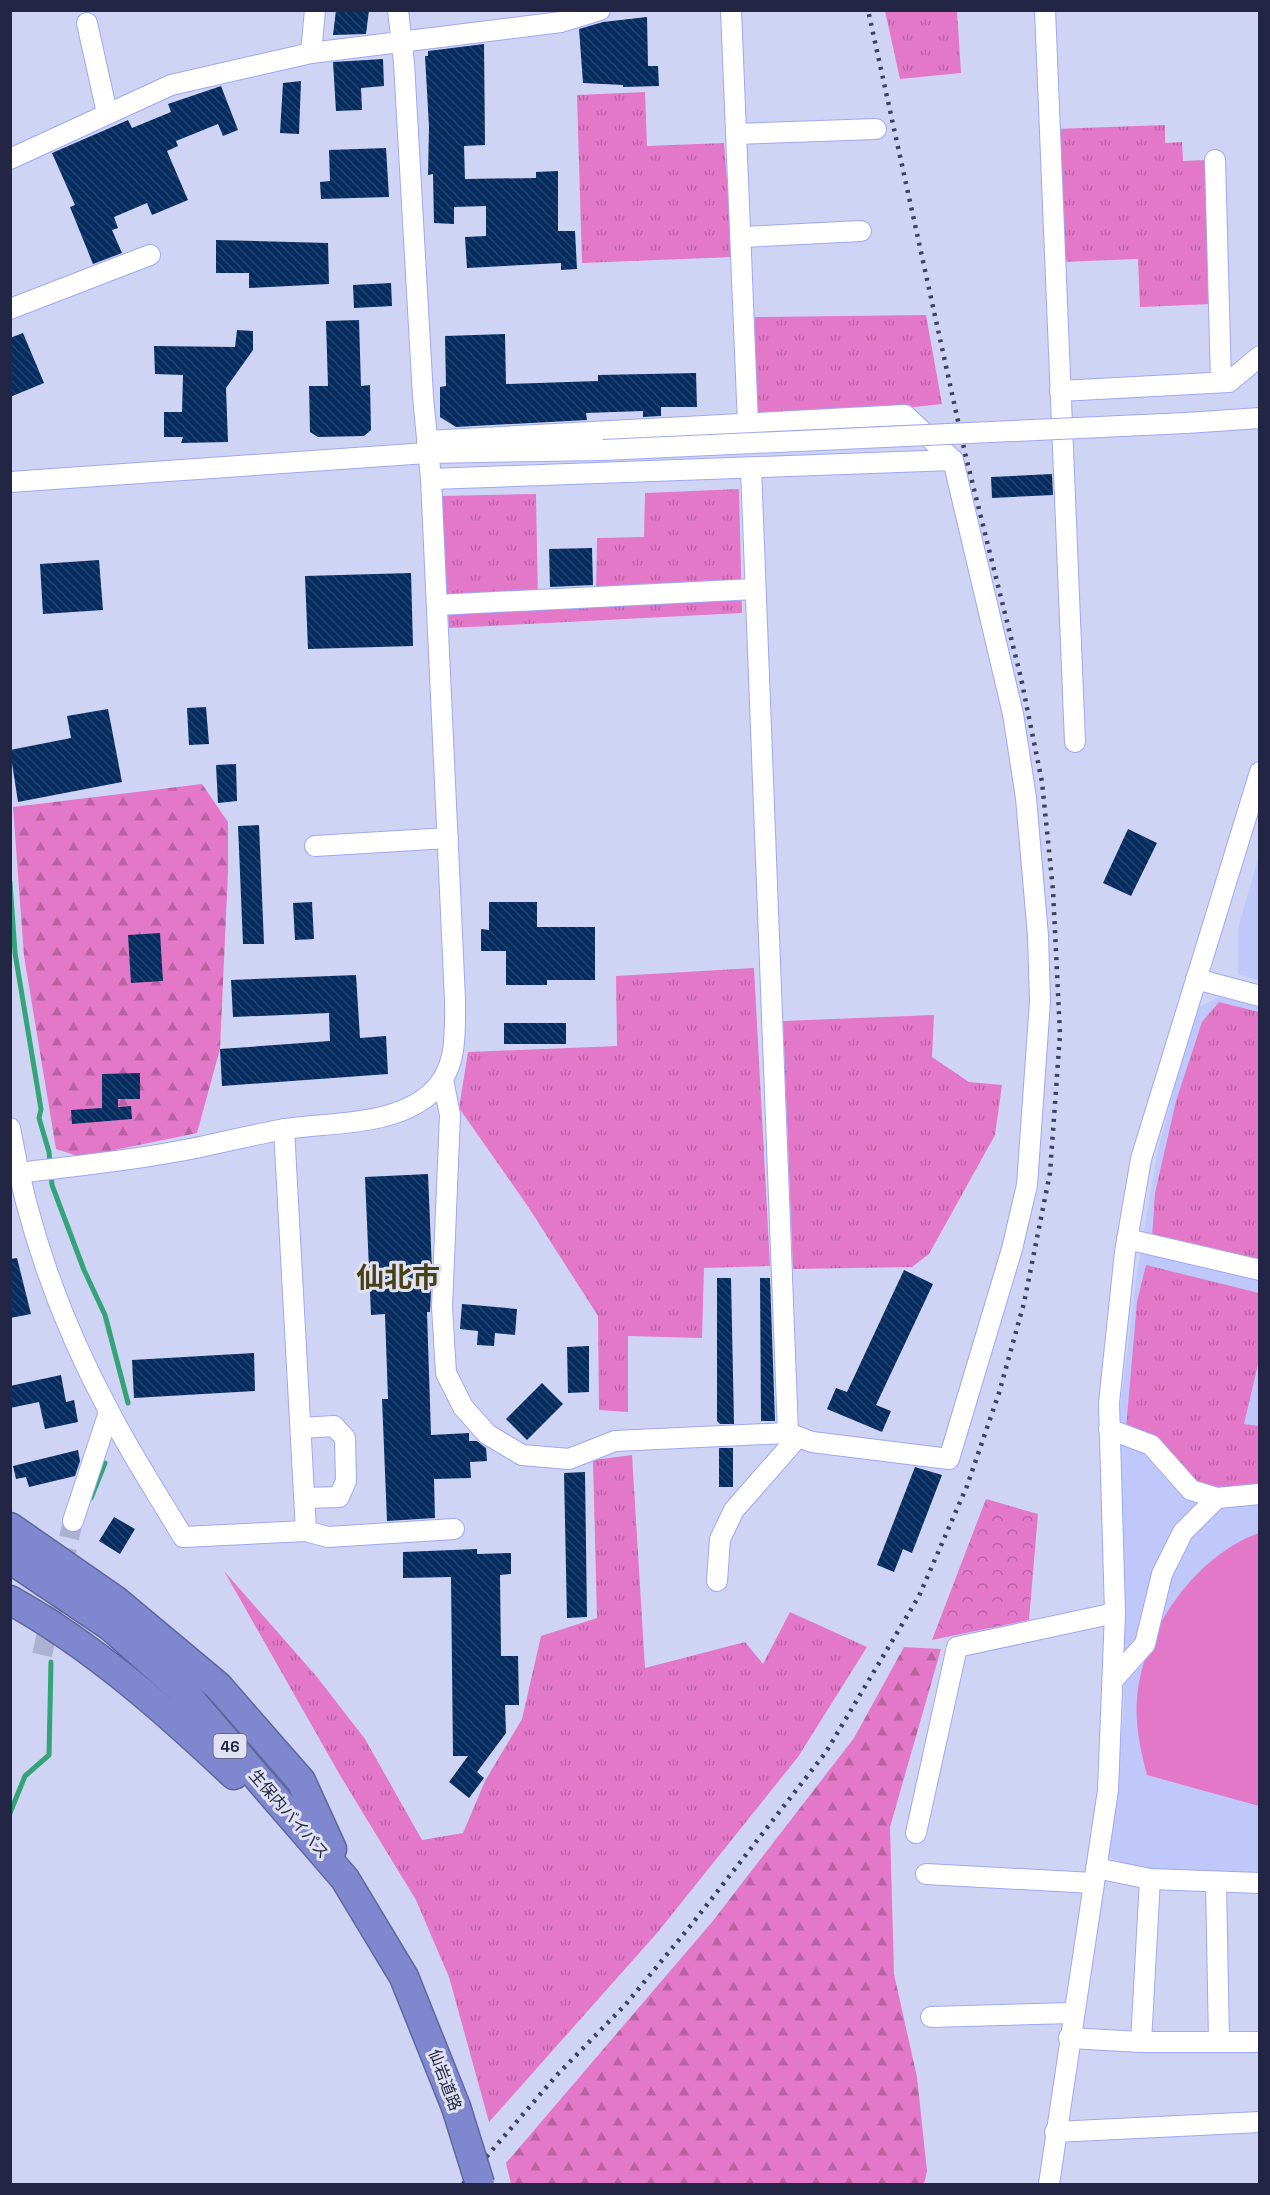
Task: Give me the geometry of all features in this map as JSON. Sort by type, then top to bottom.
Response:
[{"type":"highway","points":[[10,1527],[115,1600],[218,1686],[301,1781],[345,1879]]},
{"type":"highway","name":"生保内バイパス","points":[[10,1559],[111,1627],[182,1690],[345,1879],[404,1977]]},
{"type":"highway","points":[[10,1600],[94,1655],[172,1717],[345,1879]]},
{"type":"highway","name":"仙岩道路","points":[[404,1977],[456,2107],[480,2184]]},
{"type":"street","points":[[311,53],[315,10]]},
{"type":"street","points":[[15,1173],[174,1152],[284,1129],[371,1119],[406,1109],[430,1094],[443,1080],[451,1062],[455,1039],[431,479],[427,447],[404,63],[398,10]]},
{"type":"street","points":[[10,159],[171,85],[311,53],[561,22],[600,10]]},
{"type":"street","points":[[731,10],[748,425]]},
{"type":"street","points":[[1045,10],[1075,742]]},
{"type":"street","points":[[87,23],[107,113]]},
{"type":"street","points":[[736,134],[876,129]]},
{"type":"street","points":[[1215,160],[1221,382]]},
{"type":"street","points":[[741,237],[861,231]]},
{"type":"street","points":[[10,309],[150,255]]},
{"type":"street","points":[[1060,391],[1229,382],[1260,356]]},
{"type":"street","points":[[10,482],[427,447],[905,415],[953,460],[1013,714],[1026,798],[1038,936],[1040,1000],[1027,1185],[1012,1249],[949,1459],[812,1442],[793,1435],[615,1441],[569,1460],[522,1455],[487,1434],[463,1407],[446,1372],[442,1307],[450,1115],[443,1080]]},
{"type":"street","points":[[427,447],[603,450],[1260,418]]},
{"type":"street","points":[[431,479],[953,460]]},
{"type":"street","points":[[717,1581],[720,1539],[734,1510],[793,1435],[751,468]]},
{"type":"street","points":[[437,605],[755,590]]},
{"type":"street","points":[[1048,2184],[1108,1790],[1115,1613],[1109,1429],[1114,1342],[1127,1239],[1141,1159],[1260,772]]},
{"type":"street","points":[[315,846],[448,838]]},
{"type":"street","points":[[1196,979],[1260,996]]},
{"type":"street","points":[[10,1128],[15,1173],[70,1332],[109,1412],[183,1537],[306,1531],[328,1537],[454,1528]]},
{"type":"street","points":[[284,1129],[306,1531]]},
{"type":"street","points":[[1127,1239],[1260,1270]]},
{"type":"street","points":[[73,1521],[109,1412]]},
{"type":"street","points":[[301,1428],[334,1426],[345,1438],[346,1481],[339,1497],[304,1498]]},
{"type":"street","points":[[1109,1429],[1151,1445],[1191,1490],[1217,1498],[1260,1494]]},
{"type":"street","points":[[1113,1680],[1145,1644],[1162,1574],[1183,1532],[1217,1498]]},
{"type":"street","points":[[916,1833],[957,1647],[1115,1613]]},
{"type":"street","points":[[926,1874],[1095,1875],[1260,1883]]},
{"type":"street","points":[[1141,2042],[1150,1879]]},
{"type":"street","points":[[1216,1882],[1219,2041]]},
{"type":"street","points":[[931,2017],[1073,2013]]},
{"type":"street","points":[[1069,2038],[1141,2042],[1260,2042]]},
{"type":"street","points":[[1055,2132],[1260,2122]]},
{"type":"shaded area","points":[[1259,856],[1259,980],[1238,974],[1238,928]]},
{"type":"shaded area","points":[[1219,997],[1260,1007],[1259,1876],[1143,1873],[1108,1856],[1124,1707],[1120,1411],[1137,1273],[1158,1149],[1196,1009]]},
{"type":"green space","points":[[885,11],[957,11],[961,73],[900,79]]},
{"type":"green space","points":[[645,92],[647,146],[724,143],[733,257],[582,263],[577,95]]},
{"type":"green space","points":[[1165,125],[1165,143],[1182,142],[1183,161],[1207,160],[1212,304],[1140,307],[1138,259],[1060,262],[1055,129]]},
{"type":"green space","points":[[926,315],[942,404],[748,425],[755,317]]},
{"type":"green space","points":[[739,489],[742,613],[449,628],[441,496],[536,494],[538,600],[596,597],[597,538],[644,537],[645,493]]},
{"type":"green space","points":[[202,784],[228,822],[228,872],[220,1049],[197,1133],[81,1157],[56,1149],[24,956],[13,807]]},
{"type":"green space","points":[[754,968],[770,1266],[704,1268],[702,1338],[628,1336],[628,1412],[599,1410],[598,1316],[529,1208],[459,1108],[468,1052],[617,1046],[616,976]]},
{"type":"green space","points":[[1219,1002],[1259,1012],[1259,1261],[1152,1238],[1155,1193],[1176,1101],[1202,1022]]},
{"type":"green space","points":[[934,1015],[932,1057],[969,1082],[1002,1085],[995,1135],[929,1254],[912,1267],[793,1269],[783,1021]]},
{"type":"green space","points":[[1146,1265],[1259,1293],[1259,1360],[1244,1424],[1259,1426],[1259,1484],[1220,1488],[1199,1483],[1160,1440],[1126,1428],[1137,1302]]},
{"type":"green space","points":[[632,1455],[645,1668],[745,1642],[763,1664],[790,1612],[867,1647],[798,1757],[657,1933],[489,2122],[449,1977],[416,1900],[341,1777],[224,1571],[317,1677],[365,1739],[422,1840],[463,1833],[485,1781],[522,1719],[541,1636],[597,1618],[593,1460]]},
{"type":"green space","points":[[986,1499],[1038,1514],[1029,1620],[932,1640]]},
{"type":"green space","points":[[1259,1533],[1259,1806],[1147,1775],[1139,1737],[1137,1698],[1141,1673],[1149,1647],[1176,1599],[1194,1577],[1214,1559],[1236,1544]]},
{"type":"green space","points":[[904,1647],[941,1649],[890,1827],[894,1974],[917,2077],[927,2171],[924,2184],[511,2184],[506,2163],[712,1922],[854,1738]]},
{"type":"building","points":[[336,10],[369,10],[366,34],[333,35]]},
{"type":"building","points":[[647,17],[648,66],[658,66],[659,86],[623,87],[623,85],[583,83],[579,29],[603,22]]},
{"type":"building","points":[[484,44],[485,145],[464,146],[465,179],[536,178],[536,172],[558,171],[558,231],[575,231],[577,269],[561,270],[561,263],[467,268],[465,237],[486,236],[486,206],[454,207],[454,224],[434,223],[433,174],[428,175],[429,127],[425,56],[428,56],[428,51]]},
{"type":"building","points":[[383,59],[384,86],[361,88],[362,110],[336,111],[333,62]]},
{"type":"building","points":[[301,81],[299,134],[280,133],[283,83]]},
{"type":"building","points":[[221,86],[238,130],[223,136],[218,124],[176,141],[178,146],[167,151],[188,200],[152,215],[147,203],[114,217],[118,228],[112,230],[122,253],[93,264],[70,207],[75,205],[52,153],[128,120],[132,128],[171,112],[168,104]]},
{"type":"building","points":[[386,148],[389,197],[321,199],[320,182],[330,181],[329,150]]},
{"type":"building","points":[[216,240],[328,243],[329,284],[249,288],[249,273],[216,273]]},
{"type":"building","points":[[391,283],[392,306],[354,308],[353,285]]},
{"type":"building","points":[[359,320],[361,386],[370,385],[371,430],[364,436],[318,437],[310,432],[309,386],[328,386],[326,321]]},
{"type":"building","points":[[237,330],[253,331],[253,350],[226,388],[228,442],[181,443],[183,437],[164,437],[164,412],[182,412],[183,375],[155,374],[154,346],[235,347]]},
{"type":"building","points":[[23,333],[44,383],[10,397],[10,338]]},
{"type":"building","points":[[505,334],[506,384],[598,381],[598,375],[696,373],[697,407],[661,407],[661,416],[643,417],[643,411],[586,413],[587,420],[456,427],[440,417],[440,387],[446,386],[445,336]]},
{"type":"building","points":[[1052,474],[1053,495],[992,498],[991,477]]},
{"type":"building","points":[[592,548],[593,585],[550,587],[549,549]]},
{"type":"building","points":[[99,560],[103,610],[43,614],[40,564]]},
{"type":"building","points":[[411,573],[413,646],[308,649],[305,576]]},
{"type":"building","points":[[206,707],[209,744],[189,745],[187,708]]},
{"type":"building","points":[[108,709],[122,782],[18,802],[10,750],[71,738],[67,716]]},
{"type":"building","points":[[236,764],[237,801],[218,803],[216,765]]},
{"type":"building","points":[[259,825],[264,944],[243,944],[238,826]]},
{"type":"building","points":[[1128,829],[1157,843],[1131,896],[1103,883]]},
{"type":"building","points":[[312,902],[314,939],[295,940],[293,903]]},
{"type":"building","points":[[489,902],[537,902],[537,927],[595,927],[595,980],[547,980],[547,985],[506,985],[506,951],[481,951],[481,929],[489,930]]},
{"type":"building","points":[[160,933],[163,981],[131,983],[128,935]]},
{"type":"building","points":[[356,975],[360,1038],[386,1036],[388,1074],[222,1086],[220,1049],[330,1041],[329,1013],[233,1017],[231,980]]},
{"type":"building","points":[[504,1023],[566,1023],[566,1044],[504,1044]]},
{"type":"building","points":[[140,1073],[140,1099],[118,1099],[118,1107],[131,1106],[132,1119],[72,1124],[71,1110],[102,1108],[102,1074]]},
{"type":"building","points":[[428,1174],[432,1270],[430,1312],[427,1312],[431,1435],[469,1433],[469,1441],[477,1441],[486,1448],[487,1461],[470,1462],[471,1478],[434,1479],[435,1518],[387,1521],[382,1399],[388,1399],[385,1314],[371,1315],[365,1177]]},
{"type":"building","points":[[17,1258],[31,1314],[10,1318],[10,1259]]},
{"type":"building","points":[[904,1270],[933,1284],[876,1405],[891,1411],[882,1432],[827,1409],[836,1388],[847,1392]]},
{"type":"building","points":[[717,1278],[731,1278],[734,1424],[720,1424],[717,1421]]},
{"type":"building","points":[[760,1278],[770,1278],[775,1421],[761,1421]]},
{"type":"building","points":[[462,1304],[517,1309],[515,1335],[495,1333],[494,1346],[477,1345],[478,1331],[460,1329]]},
{"type":"building","points":[[589,1346],[589,1392],[568,1393],[567,1347]]},
{"type":"building","points":[[254,1353],[255,1391],[134,1398],[132,1360]]},
{"type":"building","points":[[61,1375],[66,1402],[74,1400],[78,1422],[45,1429],[39,1402],[10,1408],[10,1386]]},
{"type":"building","points":[[542,1383],[563,1404],[527,1440],[506,1419]]},
{"type":"building","points":[[719,1448],[733,1448],[733,1487],[719,1487]]},
{"type":"building","points":[[78,1450],[80,1461],[75,1476],[29,1487],[26,1477],[16,1479],[13,1466]]},
{"type":"building","points":[[915,1467],[942,1475],[912,1553],[903,1549],[894,1572],[877,1565]]},
{"type":"building","points":[[585,1472],[587,1617],[567,1618],[564,1473]]},
{"type":"building","points":[[114,1517],[135,1529],[120,1554],[99,1541]]},
{"type":"building","points":[[477,1549],[477,1554],[511,1553],[511,1574],[500,1575],[501,1656],[518,1656],[519,1705],[505,1705],[506,1733],[477,1772],[484,1778],[469,1798],[449,1782],[468,1756],[453,1756],[451,1577],[403,1578],[403,1552]]},
{"type":"waterway","points":[[10,882],[15,953],[41,1109],[39,1118],[49,1152],[52,1185],[84,1270],[105,1315],[128,1403]]},
{"type":"waterway","points":[[91,1498],[105,1463]]},
{"type":"waterway","points":[[10,1813],[25,1776],[49,1755],[51,1662]]},
{"type":"tunnel","points":[[42,1655],[73,1521]]},
{"type":"railway","points":[[463,2184],[556,2076],[626,2004],[692,1924],[826,1752],[919,1596],[967,1486],[999,1393],[1024,1303],[1050,1173],[1060,1034],[1053,890],[1042,782],[1021,678],[965,453],[868,10]]},
{"type":"district","name":"仙北市","points":[[398,1277]]}]
